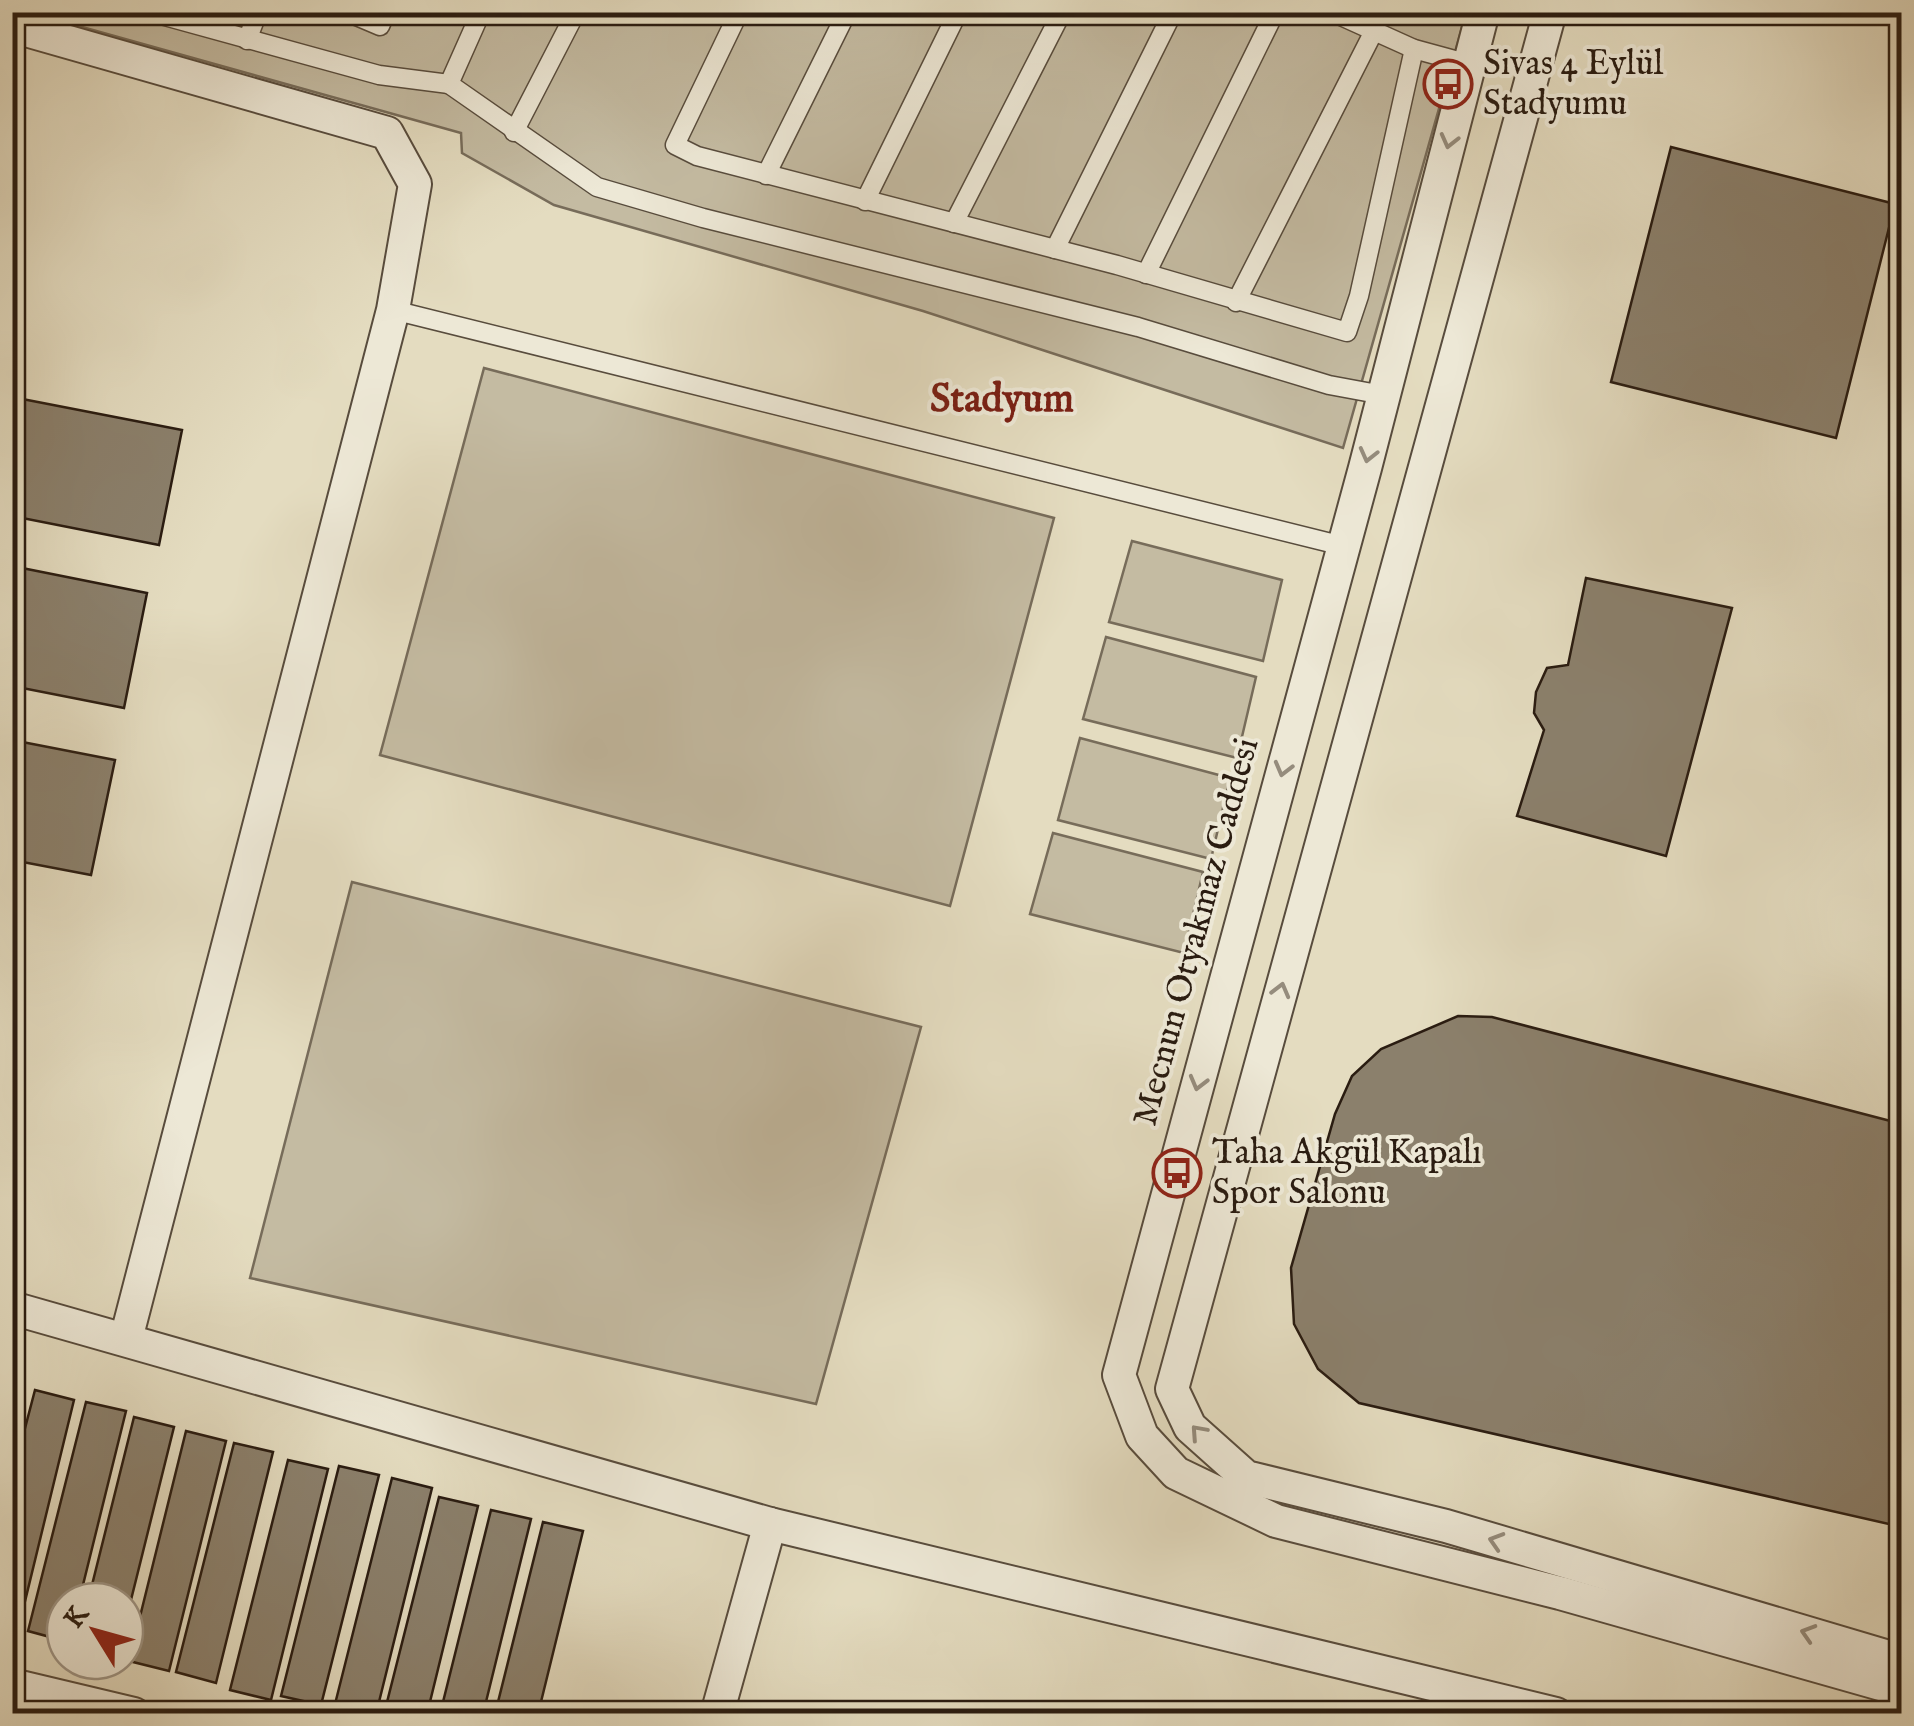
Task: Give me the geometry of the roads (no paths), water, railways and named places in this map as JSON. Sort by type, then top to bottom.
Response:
[{"type":"street","name":"Mecnun Otyakmaz Caddesi","points":[[1482,12],[1344,546],[1119,1375],[1142,1436],[1176,1473],[1276,1521],[1560,1593],[1902,1690]]},
{"type":"street","points":[[1550,12],[1172,1389],[1190,1427],[1246,1478],[1446,1526],[1902,1661]]},
{"type":"street","points":[[12,26],[387,132],[415,184],[393,310],[126,1339]]},
{"type":"street","points":[[12,1308],[770,1524],[1556,1714]]},
{"type":"street","points":[[717,1714],[770,1524]]},
{"type":"street","points":[[12,1685],[134,1714]]},
{"type":"lane","points":[[150,12],[379,75],[449,84],[597,187],[702,218],[1138,327],[1328,385],[1384,395]]},
{"type":"lane","points":[[247,40],[258,12]]},
{"type":"lane","points":[[347,12],[380,26],[386,12]]},
{"type":"lane","points":[[449,84],[481,12]]},
{"type":"lane","points":[[514,132],[576,12]]},
{"type":"lane","points":[[739,12],[675,145],[697,156],[1054,249],[1347,332],[1359,296],[1414,49]]},
{"type":"lane","points":[[766,174],[847,12]]},
{"type":"lane","points":[[864,200],[958,12]]},
{"type":"lane","points":[[954,224],[1062,12]]},
{"type":"lane","points":[[1054,249],[1173,12]]},
{"type":"lane","points":[[1146,274],[1275,12]]},
{"type":"lane","points":[[1332,12],[1414,49],[1469,64]]},
{"type":"lane","points":[[1236,302],[1374,32]]},
{"type":"lane","points":[[393,310],[1344,546]]},
{"type":"place","name":"Sivas 4 Eylül Stadyumu","points":[[1448,84]]},
{"type":"place","name":"Taha Akgül Kapalı Spor Salonu","points":[[1177,1173]]},
{"type":"district","name":"Stadyum","points":[[1002,400]]}]
